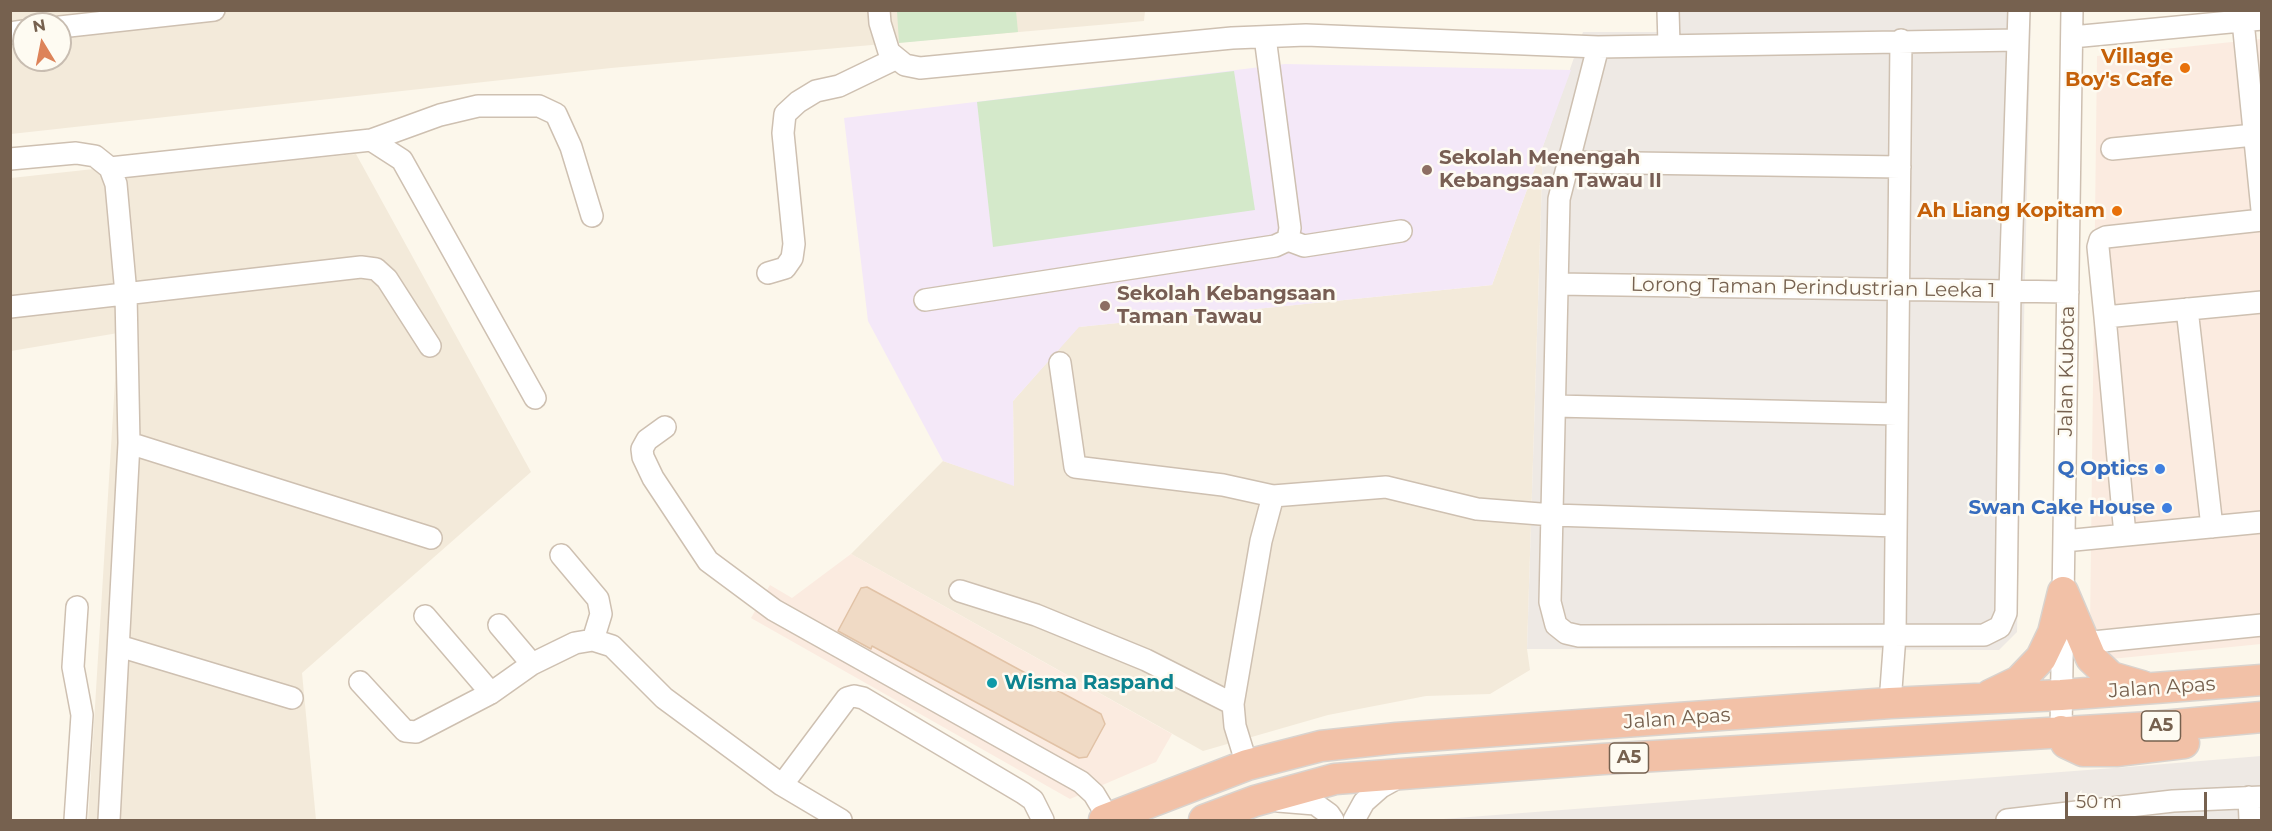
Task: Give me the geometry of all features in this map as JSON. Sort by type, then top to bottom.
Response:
[{"type":"highway","points":[[2063,592],[2091,658],[2111,677],[2152,688]]},
{"type":"highway","points":[[1978,700],[2019,681],[2032,670],[2053,633],[2063,592]]},
{"type":"highway","name":"Jalan Apas","points":[[1106,820],[1247,765],[1321,746],[1397,738],[2262,680]]},
{"type":"highway","points":[[1720,716],[1810,721],[1878,720],[1890,723],[1893,727],[1894,742]]},
{"type":"highway","name":"Jalan Apas","points":[[1204,820],[1255,801],[1335,779],[2262,717]]},
{"type":"highway","points":[[2061,731],[2066,743],[2074,748],[2090,751],[2116,751],[2262,734]]},
{"type":"street","points":[[72,26],[214,10]]},
{"type":"street","points":[[1668,10],[1669,45]]},
{"type":"street","points":[[1598,47],[1560,199],[1551,588],[1551,615],[1556,625],[1566,633],[1579,636],[1984,634],[1993,632],[2004,621],[2010,291],[2019,10]]},
{"type":"street","name":"Jalan Kubota","points":[[2061,731],[2064,541],[2063,292],[2072,10]]},
{"type":"street","points":[[879,17],[886,45],[895,59],[905,65],[920,68],[1306,35],[1598,47],[1901,40],[2018,40]]},
{"type":"street","points":[[2072,37],[2252,20],[2254,135],[2262,210]]},
{"type":"street","points":[[1265,37],[1290,228],[1288,240]]},
{"type":"street","points":[[1898,703],[1895,635],[1901,40]]},
{"type":"street","points":[[768,273],[785,268],[792,258],[794,244],[783,133],[785,114],[798,102],[816,92],[839,86],[895,59]]},
{"type":"street","points":[[110,168],[371,140],[440,115],[478,106],[539,106],[556,114],[571,147],[592,216]]},
{"type":"street","points":[[2112,149],[2254,135]]},
{"type":"street","points":[[371,140],[402,160],[536,398]]},
{"type":"street","points":[[10,159],[76,153],[95,156],[110,168],[116,184],[126,294],[129,443],[109,820]]},
{"type":"street","points":[[1568,162],[1900,167]]},
{"type":"street","points":[[2125,535],[2098,247],[2100,240],[2106,237],[2262,220]]},
{"type":"street","points":[[925,300],[1275,246],[1288,240],[1304,246],[1401,231]]},
{"type":"street","points":[[10,307],[361,267],[376,268],[387,279],[430,346]]},
{"type":"street","name":"Lorong Taman Perindustrian Leeka 1","points":[[1558,284],[2063,292]]},
{"type":"street","points":[[2105,317],[2262,302]]},
{"type":"street","points":[[2187,309],[2212,527]]},
{"type":"street","points":[[1060,363],[1072,462],[1075,467],[1223,485],[1273,496],[1386,487],[1477,509],[1553,515],[1896,526]]},
{"type":"street","points":[[1555,406],[1897,414]]},
{"type":"street","points":[[665,428],[647,440],[642,449],[643,458],[653,478],[708,561],[774,610],[1081,782],[1094,794],[1106,820]]},
{"type":"street","points":[[129,443],[431,538]]},
{"type":"street","points":[[1247,765],[1235,726],[1233,704],[1261,541],[1273,496]]},
{"type":"street","points":[[2064,541],[2262,522]]},
{"type":"street","points":[[561,555],[598,599],[601,614],[593,640]]},
{"type":"street","points":[[960,591],[1036,615],[1146,660],[1233,704]]},
{"type":"street","points":[[75,820],[82,715],[73,667],[77,607]]},
{"type":"street","points":[[425,616],[490,693]]},
{"type":"street","points":[[499,625],[532,664]]},
{"type":"street","points":[[2084,643],[2262,626]]},
{"type":"street","points":[[360,682],[405,731],[416,732],[490,693],[532,664],[575,643],[593,640],[612,646],[664,698],[782,785],[841,820]]},
{"type":"street","points":[[119,645],[292,698]]},
{"type":"street","points":[[782,785],[847,698],[854,696],[863,698],[1023,793],[1033,800],[1043,820]]},
{"type":"street","points":[[1354,820],[1364,802],[1381,787],[1407,773]]},
{"type":"street","points":[[2007,820],[2134,813],[2255,797],[2250,820]]},
{"type":"street","points":[[1255,801],[1297,801],[1315,804],[1329,814],[1333,820]]},
{"type":"shaded area","points":[[10,11],[1145,11],[1144,21],[611,68],[11,134]]},
{"type":"shaded area","points":[[1656,11],[2031,11],[2017,632],[1999,650],[1527,649],[1543,146],[1583,32],[1657,32]]},
{"type":"shaded area","points":[[2261,39],[2261,644],[2111,659],[2090,628],[2097,56]]},
{"type":"shaded area","points":[[1285,64],[1571,70],[1492,285],[1079,327],[1013,401],[1014,486],[943,461],[868,321],[844,118]]},
{"type":"shaded area","points":[[1543,146],[1527,649],[1530,670],[1490,694],[1426,696],[1328,715],[1203,751],[851,554],[943,461],[1014,485],[1013,401],[1078,327],[1492,285]]},
{"type":"shaded area","points":[[356,154],[531,472],[302,673],[316,820],[88,820],[118,333],[11,351],[11,178],[103,168],[104,179]]},
{"type":"shaded area","points":[[851,554],[1172,734],[1156,762],[1070,799],[751,618],[770,585],[792,598]]},
{"type":"shaded area","points":[[2261,756],[2261,820],[1430,820],[2140,766]]},
{"type":"green space","points":[[897,11],[1016,11],[1018,32],[899,43]]},
{"type":"green space","points":[[1234,71],[1255,210],[993,247],[977,102]]},
{"type":"building","name":"Wisma Raspand","points":[[867,587],[1101,714],[1105,724],[1087,757],[1079,758],[872,646],[871,649],[838,631],[861,588]]},
{"type":"place","name":"Village Boy's Cafe","points":[[2185,68]]},
{"type":"place","name":"Sekolah Menengah Kebangsaan Tawau II","points":[[1427,170]]},
{"type":"place","name":"Ah Liang Kopitam","points":[[2117,211]]},
{"type":"place","name":"Sekolah Kebangsaan Taman Tawau","points":[[1105,306]]},
{"type":"place","name":"Q Optics","points":[[2160,469]]},
{"type":"place","name":"Swan Cake House","points":[[2167,508]]},
{"type":"place","name":"Wisma Raspand","points":[[992,683]]}]
